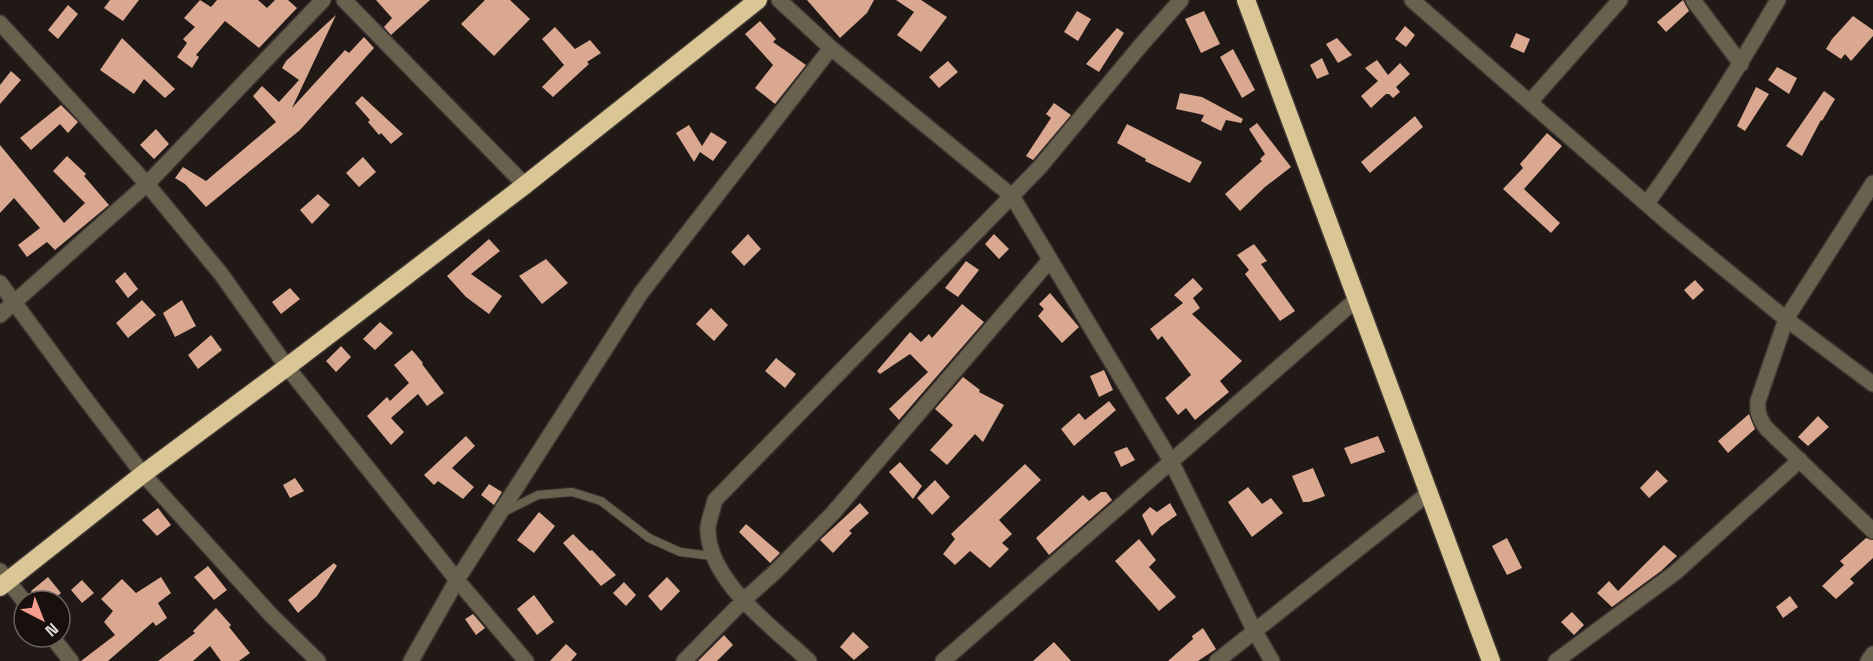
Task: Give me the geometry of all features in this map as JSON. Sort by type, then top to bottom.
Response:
[{"type":"highway","points":[[1246,0],[1491,661]]},
{"type":"highway","points":[[3,579],[287,367],[525,185],[746,4]]},
{"type":"street","points":[[0,315],[147,184],[323,0]]},
{"type":"street","points":[[344,0],[525,185]]},
{"type":"street","points":[[778,0],[831,48],[1012,196],[1171,461],[1254,630],[1272,661]]},
{"type":"street","points":[[809,661],[726,581],[712,556],[708,527],[715,500],[1039,168],[1181,0]]},
{"type":"street","points":[[1412,0],[1672,226],[1786,319],[1873,384]]},
{"type":"street","points":[[1530,102],[1620,0]]},
{"type":"street","points":[[1693,0],[1741,64]]},
{"type":"street","points":[[1647,203],[1672,170],[1741,64],[1778,0]]},
{"type":"street","points":[[0,23],[147,184],[221,274],[287,367],[457,580],[526,661]]},
{"type":"street","points":[[411,661],[457,580],[641,293],[831,48]]},
{"type":"street","points":[[1873,183],[1786,319],[1758,401],[1757,411],[1766,428],[1873,531]]},
{"type":"street","points":[[684,661],[832,513],[1050,260]]},
{"type":"street","points":[[0,283],[143,474],[272,615],[318,661]]},
{"type":"street","points":[[943,661],[1358,298]]},
{"type":"street","points":[[1556,661],[1676,572],[1800,460]]},
{"type":"street","points":[[1217,661],[1430,492]]},
{"type":"street","points":[[62,649],[71,661]]},
{"type":"street","points":[[1868,661],[1873,654]]},
{"type":"lane","points":[[499,514],[538,495],[572,492],[601,501],[649,538],[680,552],[712,556]]},
{"type":"building","points":[[110,0],[139,0],[123,21],[104,8]]},
{"type":"building","points":[[200,0],[211,7],[217,0],[258,0],[267,8],[275,0],[288,0],[297,8],[259,48],[225,21],[196,55],[199,57],[192,68],[177,57],[187,43],[183,39],[195,27],[184,18]]},
{"type":"building","points":[[376,0],[430,0],[391,35],[384,27],[392,18]]},
{"type":"building","points":[[485,0],[510,0],[530,19],[494,56],[461,24]]},
{"type":"building","points":[[807,0],[874,0],[867,13],[840,38]]},
{"type":"building","points":[[896,0],[921,0],[947,17],[921,52],[897,35],[914,12]]},
{"type":"building","points":[[1683,0],[1689,11],[1666,32],[1657,22]]},
{"type":"building","points":[[68,5],[78,14],[58,39],[48,30]]},
{"type":"building","points":[[1077,11],[1091,19],[1078,41],[1064,32]]},
{"type":"building","points":[[1204,11],[1220,44],[1201,53],[1185,19]]},
{"type":"building","points":[[336,15],[292,108],[345,50],[349,53],[364,37],[374,48],[300,130],[206,207],[185,184],[175,178],[183,167],[206,181],[276,122],[253,96],[262,86],[279,102],[299,80],[282,68],[286,61]]},
{"type":"building","points":[[1853,16],[1873,30],[1873,36],[1851,61],[1845,54],[1841,59],[1826,49]]},
{"type":"building","points":[[760,21],[776,39],[773,42],[806,65],[775,104],[755,88],[773,65],[745,34]]},
{"type":"building","points":[[1405,26],[1415,35],[1406,47],[1395,39]]},
{"type":"building","points":[[555,27],[575,49],[590,40],[601,53],[587,62],[589,64],[553,97],[542,87],[564,65],[542,39]]},
{"type":"building","points":[[1117,28],[1124,33],[1099,72],[1086,64]]},
{"type":"building","points":[[1516,33],[1530,39],[1524,53],[1510,47]]},
{"type":"building","points":[[122,38],[175,89],[165,98],[144,79],[134,94],[100,70]]},
{"type":"building","points":[[1337,38],[1352,55],[1338,63],[1326,44]]},
{"type":"building","points":[[1233,49],[1255,90],[1242,98],[1220,57]]},
{"type":"building","points":[[1322,58],[1329,74],[1317,79],[1310,65]]},
{"type":"building","points":[[1377,60],[1388,75],[1400,63],[1410,74],[1396,87],[1400,92],[1393,98],[1386,94],[1371,108],[1361,96],[1378,81],[1365,68]]},
{"type":"building","points":[[948,61],[958,72],[939,88],[929,77]]},
{"type":"building","points":[[1777,67],[1797,78],[1789,94],[1768,80]]},
{"type":"building","points":[[11,71],[21,80],[0,104],[0,85]]},
{"type":"building","points":[[1756,87],[1769,94],[1745,131],[1737,126]]},
{"type":"building","points":[[1824,91],[1835,99],[1802,156],[1786,146]]},
{"type":"building","points":[[1180,93],[1202,97],[1243,119],[1241,123],[1226,120],[1221,131],[1201,121],[1204,115],[1176,109]]},
{"type":"building","points":[[362,96],[403,134],[391,144],[381,133],[379,135],[355,103]]},
{"type":"building","points":[[1054,103],[1071,115],[1033,160],[1026,156],[1051,118],[1046,114]]},
{"type":"building","points":[[61,105],[78,122],[68,133],[60,124],[31,150],[20,138]]},
{"type":"building","points":[[1415,116],[1423,127],[1370,173],[1361,162]]},
{"type":"building","points":[[1257,123],[1291,167],[1265,187],[1240,211],[1225,194],[1262,161],[1260,159],[1265,154],[1249,129]]},
{"type":"building","points":[[1127,124],[1202,162],[1190,183],[1145,161],[1146,159],[1117,143]]},
{"type":"building","points":[[689,125],[702,146],[711,132],[727,142],[713,161],[700,152],[694,162],[676,133]]},
{"type":"building","points":[[156,129],[169,144],[154,159],[140,145]]},
{"type":"building","points":[[1547,133],[1562,146],[1524,189],[1560,223],[1551,233],[1503,189],[1523,168],[1520,164]]},
{"type":"building","points":[[0,145],[64,223],[85,203],[53,171],[67,156],[86,174],[84,176],[109,205],[55,250],[47,242],[27,257],[18,245],[40,228],[14,198],[0,213]]},
{"type":"building","points":[[363,157],[376,172],[359,187],[346,173]]},
{"type":"building","points":[[318,194],[330,205],[312,224],[300,210]]},
{"type":"building","points":[[748,234],[761,249],[744,266],[731,252]]},
{"type":"building","points":[[994,234],[1009,249],[999,259],[985,244]]},
{"type":"building","points":[[489,239],[500,251],[471,274],[502,296],[489,314],[466,297],[447,276]]},
{"type":"building","points":[[1254,244],[1267,261],[1261,264],[1295,311],[1280,321],[1245,274],[1249,270],[1237,255]]},
{"type":"building","points":[[546,259],[568,283],[542,304],[519,276]]},
{"type":"building","points":[[966,261],[979,270],[958,297],[945,288]]},
{"type":"building","points":[[125,272],[138,289],[128,298],[115,281]]},
{"type":"building","points":[[1193,278],[1203,289],[1193,298],[1200,308],[1192,314],[1242,361],[1220,381],[1229,392],[1195,420],[1186,408],[1178,415],[1165,398],[1191,375],[1162,336],[1158,340],[1150,329],[1183,303],[1174,295]]},
{"type":"building","points":[[1695,280],[1704,290],[1693,300],[1684,290]]},
{"type":"building","points":[[290,288],[300,299],[281,314],[272,302]]},
{"type":"building","points":[[1050,293],[1079,327],[1062,343],[1038,316],[1044,309],[1039,304]]},
{"type":"building","points":[[142,300],[156,315],[128,338],[116,323]]},
{"type":"building","points":[[182,300],[196,326],[175,337],[163,313]]},
{"type":"building","points":[[962,304],[984,322],[899,420],[889,409],[928,372],[910,354],[880,374],[877,371],[910,332],[921,342],[929,334],[932,338]]},
{"type":"building","points":[[711,308],[728,325],[714,341],[696,324]]},
{"type":"building","points":[[380,322],[393,333],[375,350],[363,339]]},
{"type":"building","points":[[211,335],[222,350],[198,369],[188,355]]},
{"type":"building","points":[[341,346],[351,357],[336,372],[326,361]]},
{"type":"building","points":[[412,350],[444,393],[427,406],[418,394],[391,418],[404,432],[391,445],[367,416],[387,397],[390,401],[409,383],[394,365]]},
{"type":"building","points":[[776,358],[796,374],[785,388],[765,371]]},
{"type":"building","points":[[1104,370],[1113,390],[1099,397],[1090,376]]},
{"type":"building","points":[[963,377],[980,390],[979,392],[1004,405],[983,442],[975,434],[947,465],[930,450],[953,425],[935,409]]},
{"type":"building","points":[[1109,401],[1116,410],[1074,446],[1061,429],[1079,413],[1085,420]]},
{"type":"building","points":[[1749,414],[1755,429],[1728,453],[1718,441]]},
{"type":"building","points":[[1818,416],[1829,427],[1808,446],[1798,437]]},
{"type":"building","points":[[466,436],[475,446],[452,468],[474,487],[463,499],[438,481],[434,485],[424,475]]},
{"type":"building","points":[[1378,436],[1385,452],[1351,464],[1344,448]]},
{"type":"building","points":[[1127,447],[1135,460],[1121,467],[1114,452]]},
{"type":"building","points":[[900,462],[922,486],[913,499],[889,472]]},
{"type":"building","points":[[1025,464],[1041,480],[999,520],[1012,534],[1002,543],[1009,549],[990,568],[970,551],[955,565],[943,554],[955,539],[951,534]]},
{"type":"building","points":[[1313,468],[1325,496],[1303,502],[1292,476]]},
{"type":"building","points":[[1657,470],[1668,481],[1649,498],[1640,488]]},
{"type":"building","points":[[295,478],[304,491],[290,498],[283,485]]},
{"type":"building","points":[[935,480],[950,497],[932,515],[917,498]]},
{"type":"building","points":[[489,484],[502,492],[494,505],[481,495]]},
{"type":"building","points":[[1248,487],[1262,504],[1271,498],[1283,513],[1252,537],[1228,502]]},
{"type":"building","points":[[1101,492],[1106,492],[1112,500],[1049,555],[1036,538],[1083,495],[1089,501]]},
{"type":"building","points":[[860,503],[869,513],[849,531],[852,533],[833,553],[820,540]]},
{"type":"building","points":[[1170,503],[1177,515],[1152,536],[1142,515],[1150,507],[1157,512]]},
{"type":"building","points":[[158,508],[171,525],[157,536],[142,520]]},
{"type":"building","points":[[539,512],[555,526],[534,553],[517,540]]},
{"type":"building","points":[[746,524],[780,553],[770,563],[739,532]]},
{"type":"building","points":[[573,534],[616,575],[601,586],[563,543]]},
{"type":"building","points":[[1507,538],[1522,568],[1507,575],[1492,546]]},
{"type":"building","points":[[1866,538],[1873,540],[1873,558],[1850,579],[1854,583],[1836,599],[1822,586],[1844,565],[1840,561]]},
{"type":"building","points":[[1139,539],[1156,560],[1149,567],[1176,597],[1159,611],[1115,561]]},
{"type":"building","points":[[1664,545],[1677,556],[1661,571],[1612,607],[1597,593],[1609,581],[1618,591]]},
{"type":"building","points":[[334,563],[337,566],[317,596],[298,613],[288,600]]},
{"type":"building","points":[[208,566],[227,590],[214,600],[194,577]]},
{"type":"building","points":[[48,577],[58,589],[33,589]]},
{"type":"building","points":[[161,577],[171,593],[158,603],[167,618],[156,626],[153,622],[108,661],[81,661],[115,635],[104,622],[113,611],[101,599],[122,579],[136,593]]},
{"type":"building","points":[[667,577],[680,591],[661,611],[648,596]]},
{"type":"building","points":[[82,580],[94,593],[82,603],[72,589]]},
{"type":"building","points":[[624,582],[636,595],[626,606],[613,593]]},
{"type":"building","points":[[534,595],[554,622],[537,635],[517,609]]},
{"type":"building","points":[[1790,596],[1798,607],[1783,618],[1776,607]]},
{"type":"building","points":[[216,608],[250,653],[239,661],[221,661],[210,646],[193,661],[158,661],[195,633],[193,631]]},
{"type":"building","points":[[1572,612],[1584,625],[1574,635],[1561,622]]},
{"type":"building","points":[[473,614],[485,628],[476,635],[465,619]]},
{"type":"building","points":[[1203,628],[1216,649],[1198,661],[1168,661],[1193,639],[1192,636]]},
{"type":"building","points":[[853,632],[869,647],[854,660],[840,647]]},
{"type":"building","points":[[724,635],[733,645],[717,661],[698,661]]},
{"type":"building","points":[[1054,642],[1071,661],[1033,661]]},
{"type":"building","points":[[566,644],[577,654],[571,661],[550,661]]}]
